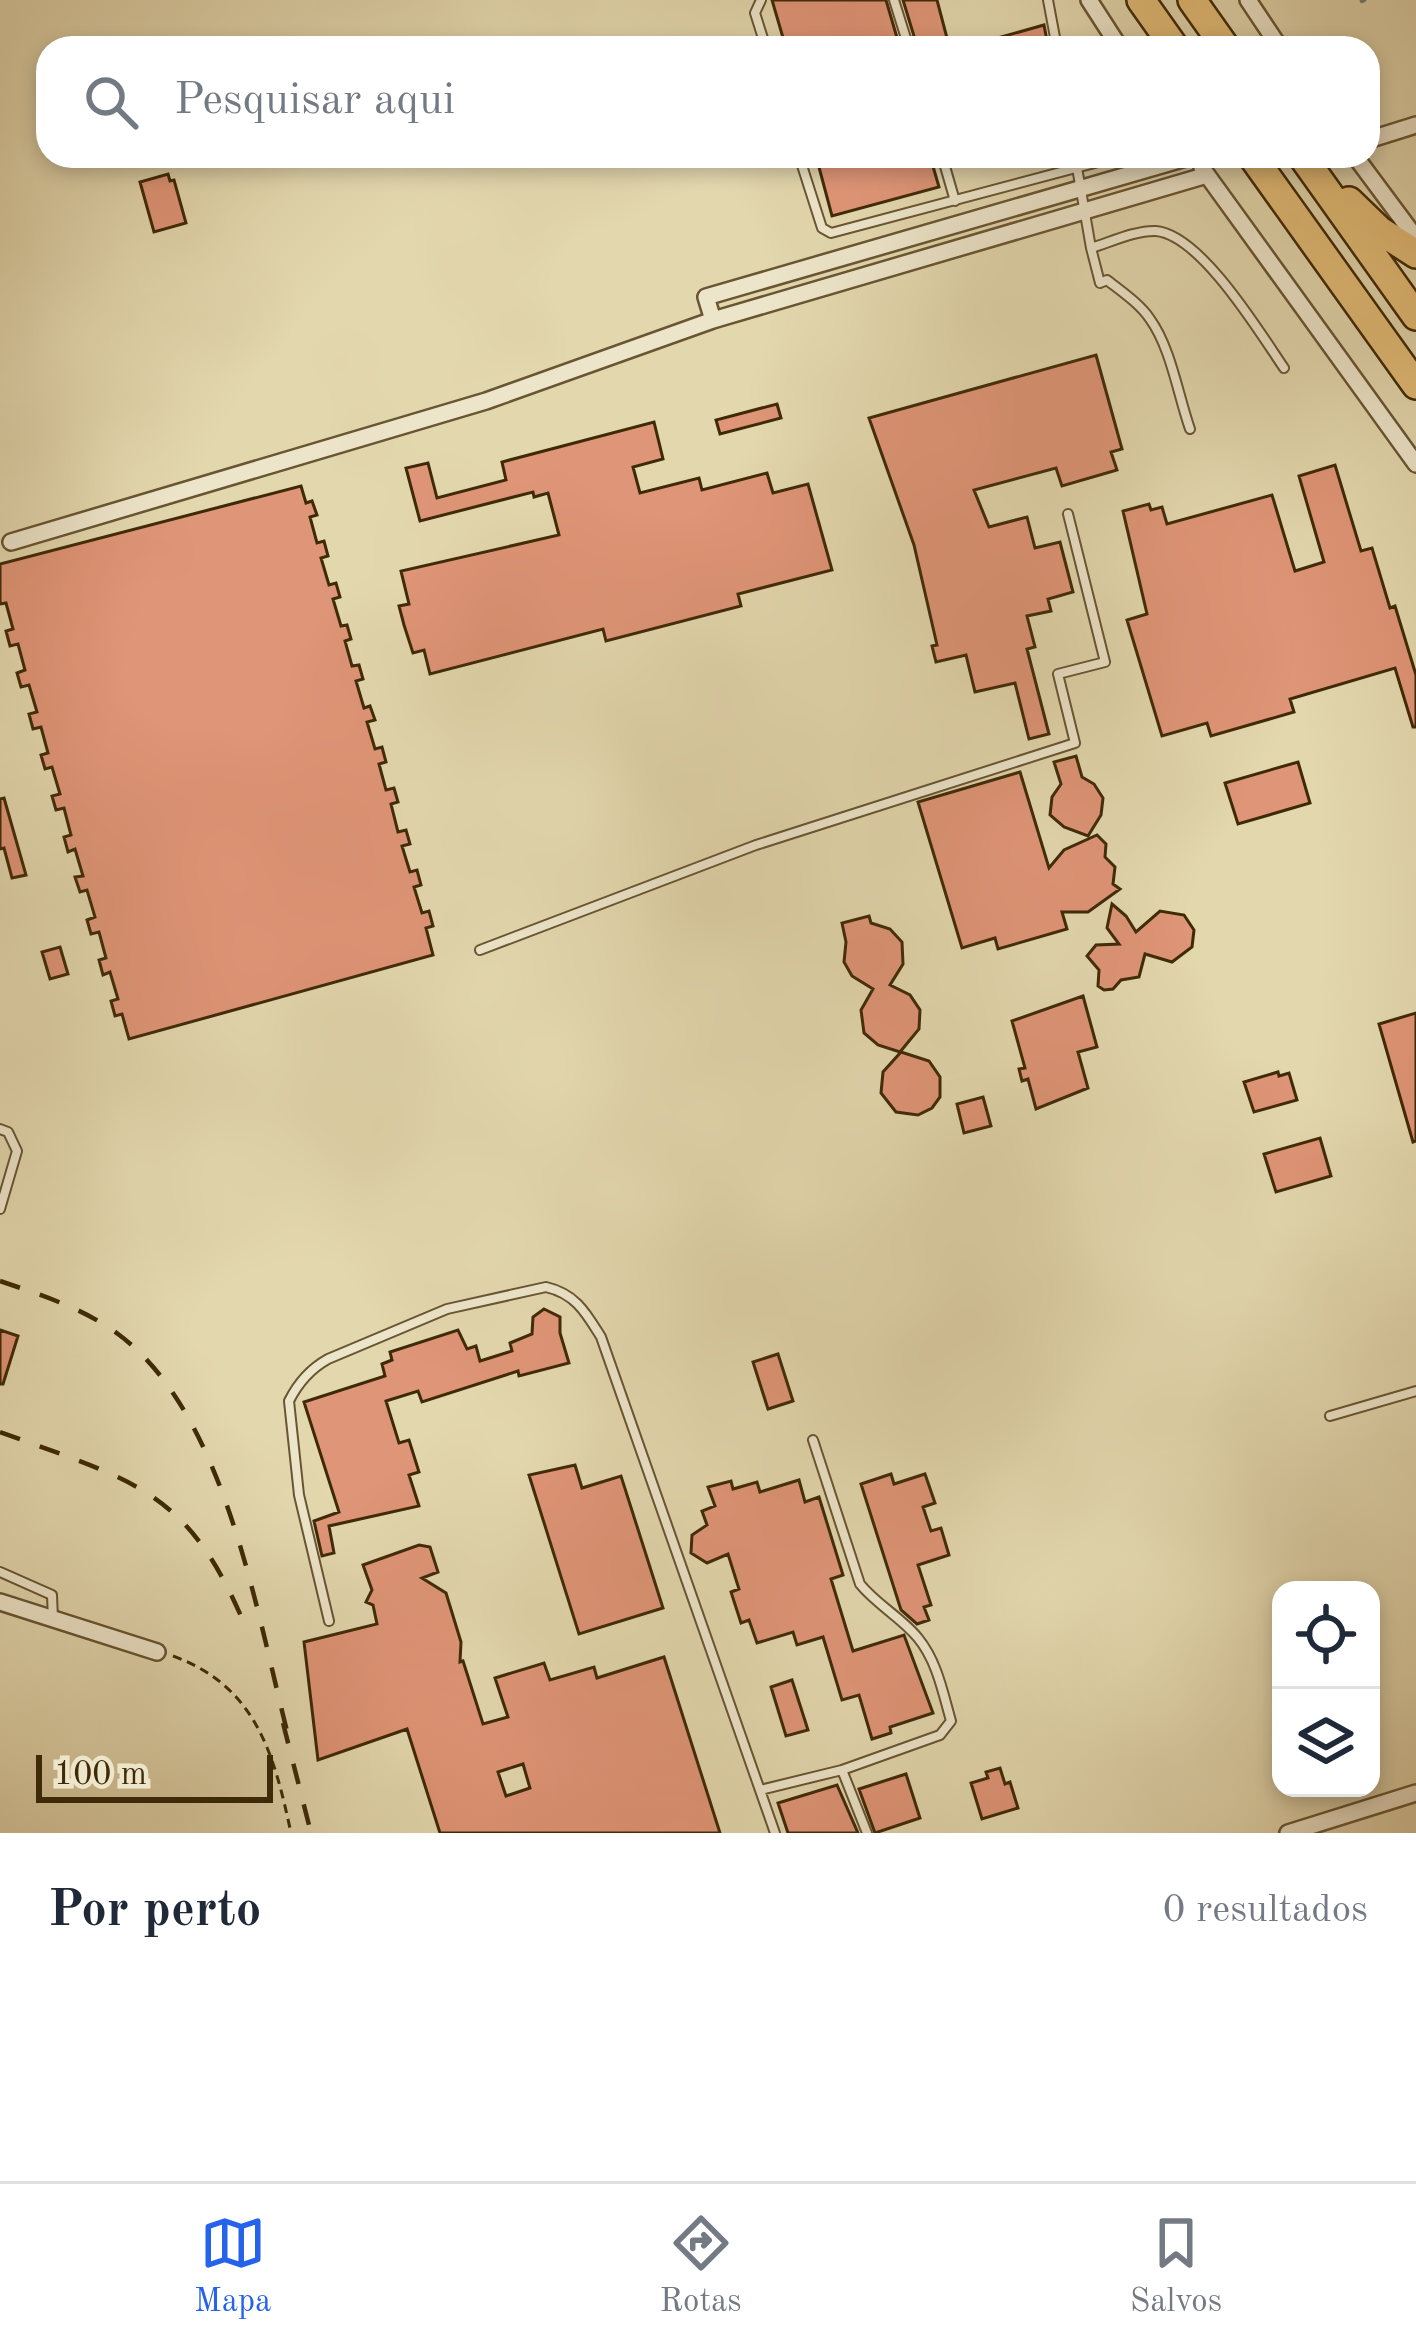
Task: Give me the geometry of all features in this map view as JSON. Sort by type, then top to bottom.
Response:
[{"type":"highway","points":[[1142,0],[1167,36]]},
{"type":"highway","points":[[1192,0],[1218,36]]},
{"type":"highway","points":[[1261,168],[1416,385]]},
{"type":"highway","points":[[1314,168],[1416,316]]},
{"type":"highway","points":[[1317,168],[1362,215],[1416,254]]},
{"type":"street","points":[[1089,0],[1112,36]]},
{"type":"street","points":[[1248,0],[1272,36]]},
{"type":"street","points":[[1380,136],[1416,125]]},
{"type":"street","points":[[713,320],[706,297],[1151,168]]},
{"type":"street","points":[[1202,168],[1416,464]]},
{"type":"street","points":[[1364,168],[1416,238]]},
{"type":"street","points":[[11,542],[486,401],[713,320],[1207,175]]},
{"type":"street","points":[[0,1602],[157,1652]]},
{"type":"street","points":[[1288,1833],[1416,1793]]},
{"type":"lane","points":[[761,0],[755,14],[762,36]]},
{"type":"lane","points":[[894,0],[905,36]]},
{"type":"lane","points":[[1048,0],[1055,36]]},
{"type":"lane","points":[[803,168],[825,232],[1077,169],[1100,283],[1107,280],[1147,314],[1190,429]]},
{"type":"lane","points":[[945,168],[956,201]]},
{"type":"lane","points":[[1091,248],[1150,230],[1174,237],[1214,272],[1284,368]]},
{"type":"lane","points":[[480,950],[756,845],[1075,743],[1058,674],[1105,662],[1067,514]]},
{"type":"lane","points":[[0,1129],[8,1132],[17,1151],[0,1209]]},
{"type":"lane","points":[[329,1621],[299,1495],[290,1401],[296,1388],[316,1365],[447,1309],[546,1287],[561,1290],[579,1302],[602,1337],[775,1833]]},
{"type":"lane","points":[[1330,1416],[1416,1391]]},
{"type":"lane","points":[[760,1790],[842,1770],[940,1736],[951,1720],[938,1674],[916,1635],[860,1584],[813,1440]]},
{"type":"lane","points":[[0,1572],[52,1595],[53,1619]]},
{"type":"lane","points":[[842,1770],[867,1833]]},
{"type":"path","points":[[157,1652],[178,1657],[222,1680],[242,1700],[277,1768],[291,1833]]},
{"type":"building","points":[[772,0],[886,0],[896,36],[782,36]]},
{"type":"building","points":[[903,0],[937,0],[946,36],[914,36]]},
{"type":"building","points":[[1044,25],[1046,36],[1005,36]]},
{"type":"building","points":[[819,168],[933,168],[939,187],[832,216]]},
{"type":"building","points":[[168,174],[186,223],[154,232],[140,182]]},
{"type":"building","points":[[1096,355],[1122,449],[1111,452],[1117,470],[1062,486],[1056,468],[974,490],[989,527],[1027,517],[1035,548],[1060,542],[1073,592],[1048,599],[1051,611],[1027,616],[1035,647],[1027,649],[1049,734],[1029,739],[1015,683],[975,692],[966,655],[936,662],[932,646],[937,645],[914,545],[869,418]]},
{"type":"building","points":[[777,404],[781,418],[720,434],[716,420]]},
{"type":"building","points":[[654,422],[663,459],[633,467],[640,493],[699,478],[702,490],[767,473],[773,493],[808,484],[832,570],[738,594],[741,606],[606,641],[603,629],[430,674],[424,650],[413,653],[404,625],[399,606],[409,604],[401,571],[559,535],[548,493],[534,497],[533,492],[420,521],[406,468],[428,463],[437,498],[506,480],[502,462]]},
{"type":"building","points":[[1335,465],[1361,551],[1372,548],[1390,608],[1395,606],[1416,675],[1416,727],[1395,668],[1290,699],[1294,712],[1211,736],[1207,723],[1162,736],[1127,620],[1147,614],[1123,511],[1149,504],[1151,510],[1162,507],[1167,524],[1272,495],[1295,571],[1324,562],[1299,476]]},
{"type":"building","points":[[301,486],[306,503],[312,501],[317,515],[310,517],[317,543],[324,541],[328,556],[321,558],[329,585],[336,583],[340,597],[333,599],[341,626],[347,625],[351,639],[345,641],[352,666],[359,665],[363,679],[356,681],[364,708],[370,706],[375,720],[367,722],[375,749],[382,747],[386,762],[379,764],[386,790],[394,788],[398,802],[391,804],[398,832],[406,830],[410,844],[402,846],[410,872],[417,870],[421,885],[414,887],[422,913],[429,911],[433,926],[426,928],[433,955],[129,1039],[122,1014],[115,1016],[111,1001],[118,999],[110,972],[103,975],[99,960],[106,958],[99,932],[91,934],[87,920],[95,917],[87,890],[80,892],[75,877],[83,876],[75,849],[68,852],[64,837],[71,835],[64,808],[56,810],[52,796],[60,794],[52,767],[45,769],[41,755],[48,753],[41,727],[33,729],[29,714],[37,712],[29,685],[21,687],[17,673],[25,670],[18,644],[10,646],[6,631],[13,629],[6,603],[0,604],[0,564]]},
{"type":"building","points":[[1076,756],[1082,777],[1103,798],[1101,815],[1088,836],[1064,827],[1050,815],[1052,797],[1061,784],[1054,762]]},
{"type":"building","points":[[1298,762],[1310,803],[1238,824],[1225,783]]},
{"type":"building","points":[[1020,772],[1049,868],[1064,850],[1097,835],[1106,844],[1105,857],[1115,867],[1113,884],[1120,889],[1088,912],[1062,912],[1067,929],[998,949],[995,938],[962,948],[918,802]]},
{"type":"building","points":[[4,798],[26,875],[12,878],[4,848],[0,849],[0,799]]},
{"type":"building","points":[[1112,904],[1136,932],[1160,911],[1184,915],[1194,930],[1192,947],[1172,962],[1145,954],[1139,977],[1104,990],[1098,986],[1099,970],[1087,956],[1096,945],[1119,944],[1107,928]]},
{"type":"building","points":[[869,916],[871,923],[890,929],[902,942],[903,964],[890,985],[910,995],[920,1010],[919,1029],[900,1052],[878,1045],[864,1033],[861,1010],[873,989],[852,976],[844,962],[842,923]]},
{"type":"building","points":[[60,947],[68,974],[50,979],[42,952]]},
{"type":"building","points":[[1083,996],[1097,1047],[1078,1052],[1088,1088],[1036,1109],[1028,1079],[1022,1081],[1019,1069],[1025,1068],[1012,1021]]},
{"type":"building","points":[[1416,1013],[1416,1141],[1413,1142],[1379,1024]]},
{"type":"building","points":[[901,1052],[929,1061],[940,1077],[940,1097],[918,1115],[896,1112],[881,1093],[883,1072]]},
{"type":"building","points":[[1278,1072],[1279,1076],[1289,1073],[1297,1100],[1254,1112],[1244,1082]]},
{"type":"building","points":[[983,1097],[991,1126],[964,1133],[957,1104]]},
{"type":"building","points":[[1320,1138],[1331,1176],[1276,1192],[1264,1154]]},
{"type":"building","points":[[544,1309],[560,1317],[569,1363],[519,1376],[518,1371],[422,1402],[418,1391],[386,1401],[399,1443],[409,1440],[419,1472],[409,1475],[419,1506],[329,1526],[334,1553],[322,1556],[314,1521],[339,1512],[304,1402],[385,1376],[382,1364],[392,1360],[390,1352],[458,1330],[467,1349],[476,1346],[480,1361],[512,1351],[510,1343],[532,1334],[533,1317]]},
{"type":"building","points":[[0,1330],[18,1336],[3,1384],[0,1384]]},
{"type":"building","points":[[778,1354],[793,1401],[768,1409],[753,1362]]},
{"type":"building","points":[[575,1465],[582,1488],[621,1476],[663,1608],[579,1634],[529,1475]]},
{"type":"building","points":[[891,1474],[894,1484],[925,1474],[935,1503],[923,1507],[931,1531],[941,1528],[949,1555],[918,1565],[931,1605],[924,1607],[929,1620],[917,1624],[901,1610],[861,1484]]},
{"type":"building","points":[[799,1480],[805,1502],[819,1497],[843,1575],[831,1579],[853,1651],[904,1635],[933,1713],[890,1727],[891,1733],[872,1739],[859,1695],[842,1700],[823,1637],[797,1645],[793,1632],[757,1643],[749,1620],[741,1623],[731,1592],[739,1589],[728,1554],[707,1563],[691,1553],[692,1535],[707,1525],[702,1511],[715,1506],[708,1487],[731,1481],[733,1489],[757,1482],[760,1492]]},
{"type":"building","points":[[419,1545],[430,1547],[438,1572],[422,1578],[446,1593],[461,1642],[460,1662],[483,1724],[508,1717],[495,1678],[544,1663],[550,1680],[594,1667],[597,1678],[664,1657],[720,1833],[440,1833],[407,1729],[318,1760],[304,1642],[377,1624],[373,1605],[366,1602],[372,1590],[363,1565]],"holes":[[[523,1764],[530,1788],[506,1796],[498,1772]]]},
{"type":"building","points":[[792,1680],[808,1730],[786,1736],[771,1687]]},
{"type":"building","points":[[1000,1768],[1018,1808],[982,1819],[971,1783]]},
{"type":"building","points":[[906,1774],[920,1818],[875,1833],[859,1789]]},
{"type":"building","points":[[837,1785],[858,1833],[788,1833],[778,1803]]},
{"type":"railway","points":[[0,1281],[76,1309],[118,1334],[155,1369],[185,1413],[231,1518],[288,1735]]},
{"type":"railway","points":[[0,1432],[88,1464],[153,1497],[204,1548],[248,1633]]},
{"type":"railway","points":[[283,1723],[311,1833]]}]
